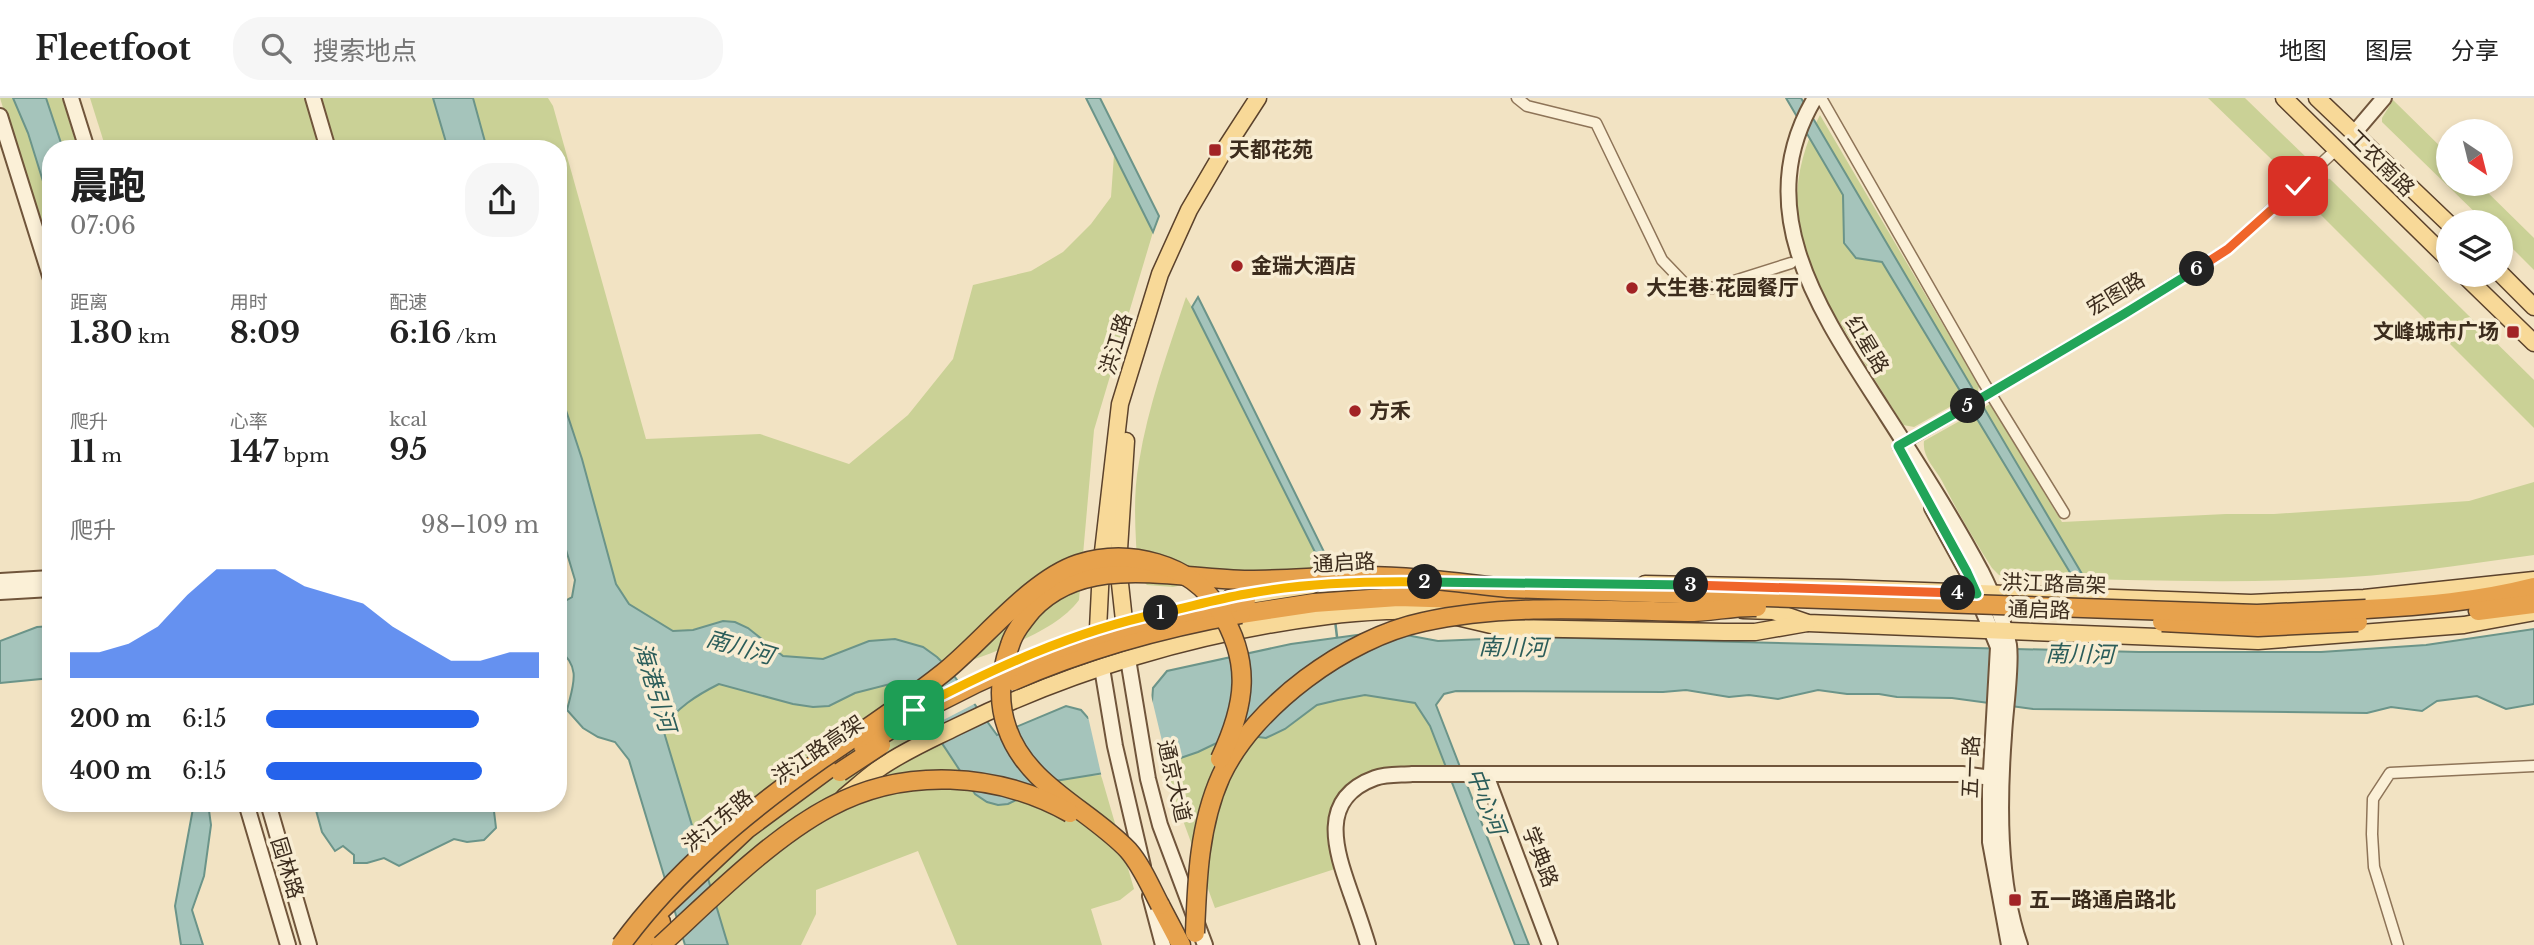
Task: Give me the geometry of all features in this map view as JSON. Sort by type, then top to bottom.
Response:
[{"type":"highway","points":[[620,945],[645,912],[729,830],[804,772],[916,694],[1038,587],[1075,565],[1124,557],[1149,561],[1174,570],[1203,588],[1228,622],[1241,657],[1241,703],[1212,776],[1192,852],[1191,894],[1199,941]]},
{"type":"highway","points":[[1181,945],[1141,867],[1126,849],[1093,819],[1038,777],[1013,743],[1004,716],[1001,679],[1012,639],[1023,621],[1053,591],[1096,575],[1121,573],[1240,580],[1404,577],[1508,588]]},
{"type":"highway","name":"洪江路高架","points":[[620,945],[747,829],[821,774],[903,721],[1022,663],[1110,631],[1246,600],[1368,587],[1508,588],[2257,614],[2367,615],[2534,604]]},
{"type":"highway","name":"洪江路高架","points":[[639,945],[762,828],[895,736],[1028,674],[1110,645],[1192,623],[1276,608],[1398,597],[2258,627],[2452,603],[2534,587]]},
{"type":"highway","points":[[1199,941],[1196,898],[1203,832],[1221,776],[1238,747],[1259,721],[1295,686],[1331,662],[1394,631],[1421,622],[1488,612],[1556,609],[1696,612],[1743,607]]},
{"type":"highway","points":[[667,943],[767,850],[828,808],[871,790],[942,779],[973,781],[1026,792],[1077,817],[1117,850],[1160,905]]},
{"type":"main road","points":[[71,98],[84,140]]},
{"type":"main road","points":[[313,98],[325,140]]},
{"type":"main road","name":"洪江路","points":[[1098,629],[1101,569],[1120,404],[1160,274],[1189,210],[1258,98]]},
{"type":"main road","name":"洪江路","points":[[1124,620],[1118,575],[1118,545],[1128,413],[1139,369],[1171,273],[1200,212],[1216,181],[1271,98]]},
{"type":"main road","name":"工农南路","points":[[2284,98],[2436,247]]},
{"type":"main road","name":"工农南路","points":[[2317,98],[2436,211]]},
{"type":"main road","points":[[2355,132],[2384,98]]},
{"type":"main road","name":"红星路","points":[[1813,99],[1795,127],[1782,159],[1782,224],[1791,263],[1814,313],[1981,572],[1984,594]]},
{"type":"main road","points":[[0,116],[42,250]]},
{"type":"main road","name":"红星路","points":[[1795,127],[1787,187],[1791,226],[1800,264],[1824,314],[1901,445]]},
{"type":"main road","points":[[2513,286],[2534,307]]},
{"type":"main road","points":[[2476,287],[2534,343]]},
{"type":"main road","points":[[0,581],[42,579]]},
{"type":"main road","name":"通启路","points":[[1124,620],[1246,594],[1306,586],[1388,581],[1829,588],[2251,603],[2364,598],[2534,580]]},
{"type":"main road","points":[[0,592],[42,590]]},
{"type":"main road","name":"五一路","points":[[1984,594],[2003,647],[1990,842],[2009,945]]},
{"type":"main road","name":"通启路","points":[[1128,659],[1274,624],[1327,616],[1410,610],[1598,606],[1773,611],[1808,623],[2258,641],[2463,625],[2534,612]]},
{"type":"main road","points":[[1410,610],[1438,612],[1504,628],[1755,632],[1808,623]]},
{"type":"main road","name":"洪江东路","points":[[620,945],[709,854],[812,773],[914,710],[965,683],[1124,620]]},
{"type":"main road","name":"通京大道","points":[[1124,620],[1148,779],[1160,825],[1199,941]]},
{"type":"main road","points":[[1098,629],[1107,706],[1163,945]]},
{"type":"main road","points":[[667,943],[779,846],[878,769],[983,713],[1128,659]]},
{"type":"main road","points":[[1368,945],[1336,852],[1334,833],[1347,796],[1375,778],[1412,774],[1962,774],[1996,778]]},
{"type":"main road","name":"五一路","points":[[1996,778],[2010,899],[2020,945]]},
{"type":"main road","name":"学典路","points":[[1489,783],[1550,945]]},
{"type":"main road","name":"园林路","points":[[249,812],[288,945]]},
{"type":"main road","name":"园林路","points":[[271,812],[309,945]]},
{"type":"street","points":[[1517,98],[1527,106],[1596,123],[1662,260],[1685,285],[1712,288],[1791,263]]},
{"type":"street","points":[[1813,99],[1988,394],[2064,513]]},
{"type":"street","name":"宏图路","points":[[1901,445],[2124,314],[2228,249],[2337,149]]},
{"type":"street","points":[[2398,945],[2374,867],[2372,834],[2373,799],[2390,773],[2534,766]]},
{"type":"green space","points":[[0,98],[62,98],[75,140],[42,140],[42,235]]},
{"type":"green space","points":[[90,98],[433,98],[445,140],[103,140]]},
{"type":"green space","points":[[473,98],[548,98],[553,106],[562,140],[485,140]]},
{"type":"green space","points":[[2208,98],[2245,98],[2308,159],[2306,169],[2294,181]]},
{"type":"green space","points":[[2393,100],[2436,142],[2436,174],[2382,122]]},
{"type":"green space","points":[[1820,115],[1979,386],[1978,391],[1914,427],[1903,425],[1823,296],[1803,250],[1797,191],[1805,152]]},
{"type":"green space","points":[[1114,155],[1153,232],[1094,430],[1079,600],[1054,623],[1001,649],[949,669],[869,641],[823,659],[783,656],[748,628],[723,621],[693,630],[673,631],[629,604],[616,584],[567,413],[567,156],[646,439],[760,434],[849,464],[908,415],[953,359],[973,285],[1031,271],[1063,252],[1091,224],[1111,197]]},
{"type":"green space","points":[[2323,178],[2330,179],[2436,283],[2436,287],[2440,287],[2534,380],[2534,428],[2302,196]]},
{"type":"green space","points":[[2458,196],[2491,196],[2505,210],[2473,210]]},
{"type":"green space","points":[[2513,217],[2534,238],[2534,270],[2513,249]]},
{"type":"green space","points":[[1186,297],[1324,570],[1235,574],[1173,587],[1147,585],[1138,576],[1135,505],[1139,462],[1153,399]]},
{"type":"green space","points":[[1990,404],[2062,522],[2274,514],[2469,501],[2534,482],[2534,555],[2345,578],[2164,581],[1999,575],[1966,525],[1924,447],[1924,441]]},
{"type":"green space","points":[[719,684],[813,707],[829,706],[855,693],[890,684],[924,717],[975,794],[1066,778],[1101,775],[1134,889],[1120,900],[1091,909],[1102,945],[957,945],[918,851],[816,890],[816,914],[801,945],[728,945],[663,729],[688,703]]},
{"type":"green space","points":[[1365,695],[1415,703],[1430,726],[1446,768],[1404,770],[1347,792],[1338,868],[1215,908],[1177,804],[1166,763],[1225,739],[1242,735],[1266,737],[1285,729],[1317,705]]},
{"type":"water","points":[[13,98],[46,98],[60,140],[42,140],[42,178],[28,133]]},
{"type":"water","points":[[433,98],[473,98],[485,140],[445,140]]},
{"type":"water","points":[[1086,98],[1100,98],[1159,216],[1153,232]]},
{"type":"water","points":[[1786,98],[1801,98],[2085,579],[2074,579],[1882,262],[1856,258],[1844,243],[1843,195]]},
{"type":"water","points":[[1198,297],[1332,568],[1324,570],[1192,307]]},
{"type":"water","points":[[567,413],[616,584],[629,604],[673,631],[693,630],[723,621],[735,622],[748,628],[783,656],[823,659],[869,641],[895,639],[923,647],[949,669],[997,735],[1066,706],[1081,710],[1088,718],[1152,702],[1153,688],[1167,671],[1291,644],[1390,632],[1438,641],[1534,637],[2139,652],[2321,652],[2426,645],[2534,629],[2534,704],[2506,709],[2477,696],[2437,701],[2422,711],[2391,707],[2367,713],[2033,709],[1952,698],[1897,697],[1818,690],[1778,699],[1749,695],[1729,697],[1686,690],[1456,691],[1444,694],[1436,705],[1529,945],[1515,945],[1430,726],[1415,703],[1365,695],[1317,705],[1285,729],[1266,738],[1242,735],[1225,739],[1166,763],[1055,781],[1008,804],[998,805],[975,794],[924,717],[890,684],[855,693],[829,706],[813,707],[719,684],[688,703],[663,729],[728,945],[685,945],[629,760],[615,742],[598,737],[583,728],[567,710],[574,677],[567,658],[567,600],[572,597],[575,580],[567,553]]},
{"type":"water","points":[[42,627],[42,679],[0,683],[0,641]]},
{"type":"water","points":[[192,812],[209,812],[211,825],[204,876],[192,910],[203,945],[181,945],[175,906]]},
{"type":"water","points":[[316,812],[494,812],[496,828],[484,840],[467,842],[454,839],[399,866],[384,858],[367,863],[354,863],[354,855],[343,846],[335,851],[322,832]]},
{"type":"pier","points":[[963,683],[978,702],[926,729],[914,708]]},
{"type":"pier","points":[[1151,695],[1168,766],[1102,778],[1087,712],[1149,699],[1148,696]]},
{"type":"waterway","points":[[1335,620],[1337,637]]},
{"type":"place","name":"天都花苑","points":[[1215,150]]},
{"type":"place","name":"金瑞大酒店","points":[[1237,266]]},
{"type":"place","name":"大生巷·花园餐厅","points":[[1632,288]]},
{"type":"place","name":"文峰城市广场","points":[[2513,332]]},
{"type":"place","name":"方禾","points":[[1355,411]]},
{"type":"place","name":"五一路通启路北","points":[[2015,900]]},
{"type":"route","points":[[914,710],[988,673],[1124,620],[1246,594],[1306,586],[1388,581],[1640,584],[1977,594],[1898,446],[2124,314],[2228,249],[2298,186]]},
{"type":"water label","name":"南川河","points":[[740,647]]},
{"type":"water label","name":"南川河","points":[[1513,647]]},
{"type":"water label","name":"南川河","points":[[2080,654]]},
{"type":"water label","name":"海港引河","points":[[655,687]]},
{"type":"water label","name":"中心河","points":[[1486,801]]}]
